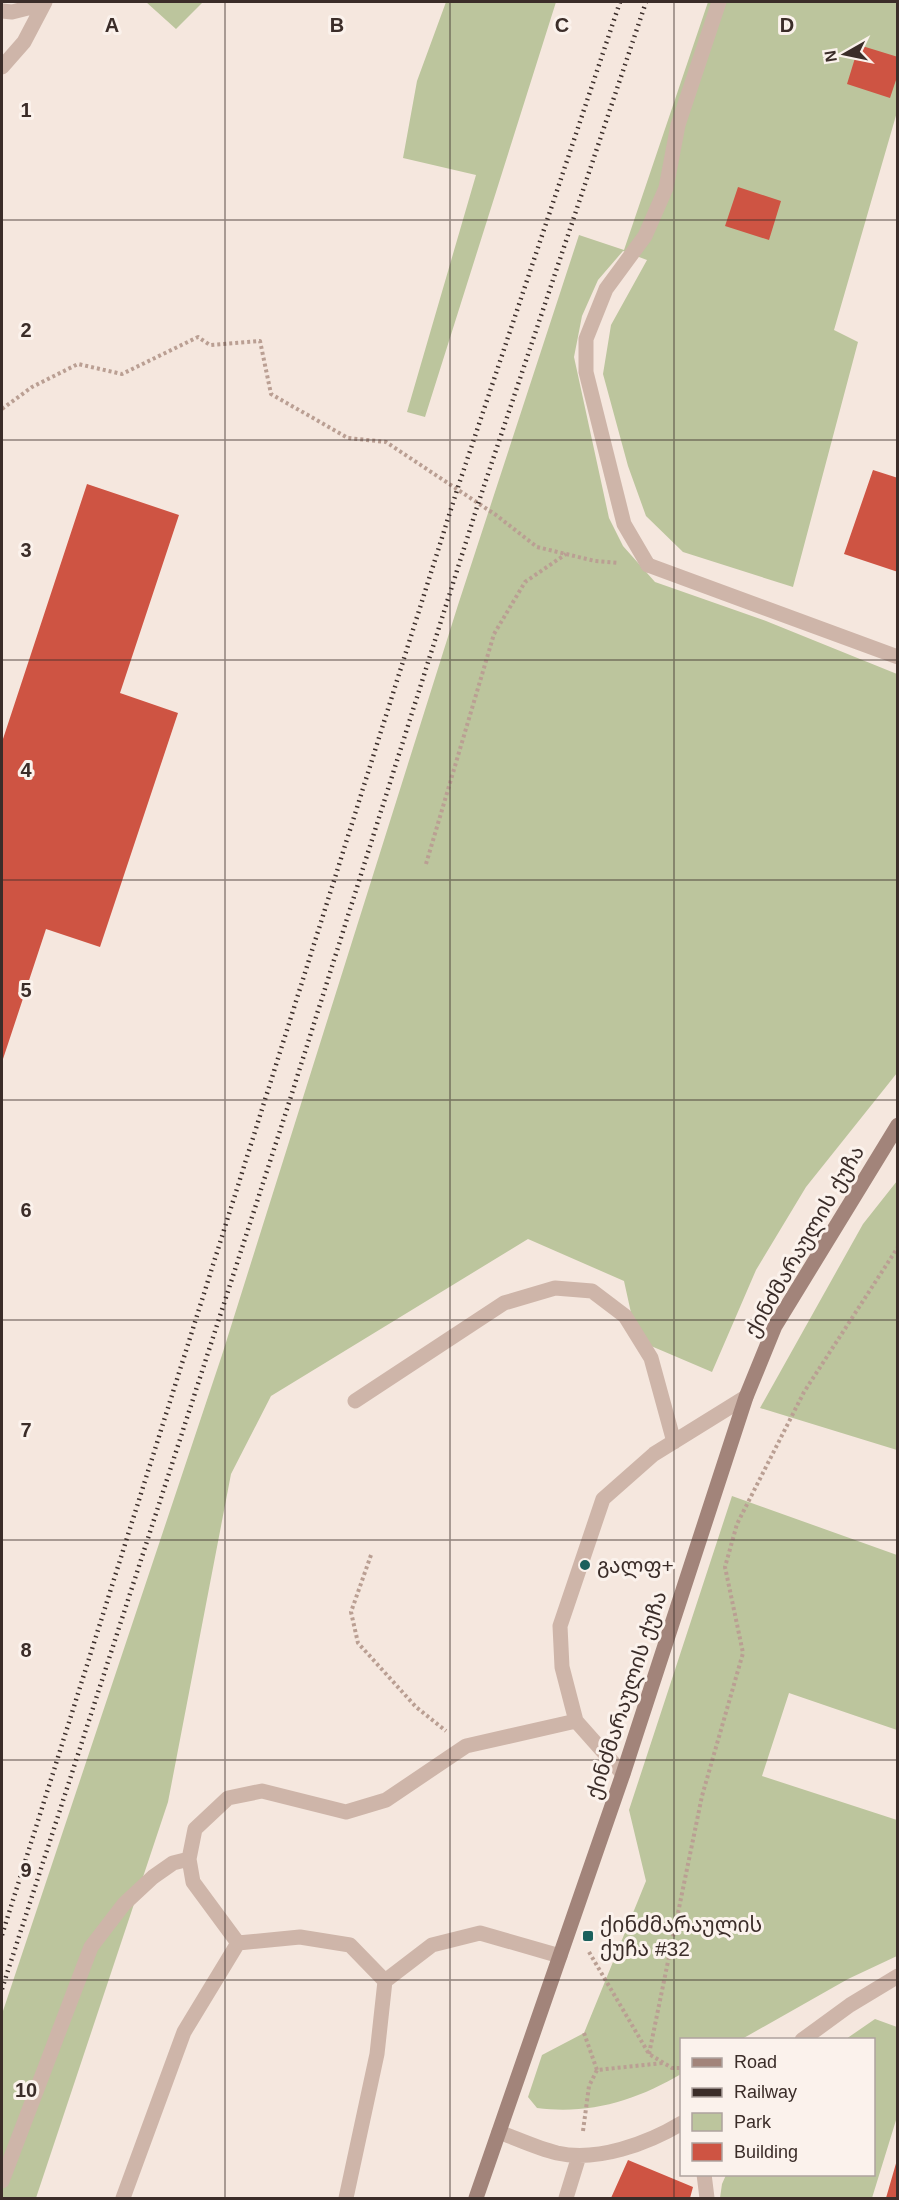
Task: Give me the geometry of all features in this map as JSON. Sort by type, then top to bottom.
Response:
[{"type":"main road","name":"ქინძმარაულის ქუჩა","points":[[476,2199],[623,1774],[746,1397],[775,1326],[897,1125]]},
{"type":"street","points":[[719,2],[678,125],[666,188],[645,236],[606,289],[586,339],[586,372],[624,524],[648,565],[897,657]]},
{"type":"street","points":[[2,11],[12,12],[44,3]]},
{"type":"street","points":[[2,67],[24,42],[44,3]]},
{"type":"street","points":[[354,1401],[504,1303],[555,1288],[592,1291],[625,1316],[651,1358],[674,1442]]},
{"type":"street","points":[[623,1774],[576,1720],[562,1667],[561,1626],[603,1499],[654,1454],[746,1397]]},
{"type":"street","points":[[238,1943],[193,1882],[189,1859],[195,1829],[228,1798],[262,1791],[346,1812],[386,1800],[466,1746],[576,1720]]},
{"type":"street","points":[[2,2181],[91,1947],[124,1904],[153,1877],[173,1863],[189,1859]]},
{"type":"street","points":[[346,2199],[376,2054],[385,1981],[432,1945],[480,1933],[560,1956]]},
{"type":"street","points":[[238,1943],[300,1937],[350,1945],[385,1981]]},
{"type":"street","points":[[123,2199],[184,2032],[238,1943]]},
{"type":"street","points":[[805,2038],[897,1976]]},
{"type":"street","points":[[499,2132],[555,2152],[579,2156],[608,2152],[680,2127]]},
{"type":"street","points":[[566,2199],[579,2156]]},
{"type":"street","points":[[704,2176],[707,2199]]},
{"type":"path","points":[[2,409],[32,387],[78,364],[122,374],[198,337],[210,345],[260,341],[271,394],[348,438],[386,442],[496,515],[537,547],[595,561],[648,565]]},
{"type":"path","points":[[426,864],[494,634],[525,582],[566,554]]},
{"type":"path","points":[[649,2054],[702,1796],[743,1653],[725,1567],[738,1524],[804,1392],[897,1246]]},
{"type":"path","points":[[371,1556],[351,1612],[358,1642],[416,1707],[466,1746]]},
{"type":"path","points":[[571,1922],[649,2054],[672,2068],[680,2068]]},
{"type":"path","points":[[579,2156],[589,2086],[597,2070],[584,2033]]},
{"type":"path","points":[[597,2070],[664,2063]]},
{"type":"green space","points":[[146,2],[203,2],[176,29]]},
{"type":"green space","points":[[446,2],[556,2],[425,417],[407,412],[476,175],[403,158],[417,81]]},
{"type":"green space","points":[[708,2],[897,2],[897,112],[834,330],[858,342],[793,587],[683,552],[646,516],[628,466],[603,374],[611,325],[647,260],[623,251],[598,280],[582,316],[574,357],[609,518],[623,546],[655,582],[766,621],[897,674],[897,1073],[806,1187],[756,1270],[712,1372],[637,1340],[624,1281],[528,1239],[271,1396],[231,1474],[168,1802],[36,2198],[2,2198],[2,2014],[222,1355],[458,605],[579,235],[624,250]]},
{"type":"green space","points":[[897,1181],[897,1450],[760,1408],[863,1224]]},
{"type":"green space","points":[[732,1496],[897,1555],[897,1730],[789,1693],[762,1776],[897,1820],[897,1956],[848,1979],[744,2038],[680,2038],[680,2075],[647,2091],[594,2107],[557,2110],[537,2108],[528,2097],[542,2055],[584,2033],[646,1881],[629,1810]]},
{"type":"green space","points":[[875,2019],[897,2027],[897,2117],[872,2198],[720,2198],[726,2176],[875,2176],[875,2038],[847,2038]]},
{"type":"building","points":[[859,45],[898,57],[898,74],[890,98],[847,84]]},
{"type":"building","points":[[738,187],[781,201],[769,240],[725,226]]},
{"type":"building","points":[[873,470],[898,478],[898,572],[844,554]]},
{"type":"building","points":[[87,484],[179,515],[120,693],[178,713],[100,947],[46,929],[2,1062],[2,742]]},
{"type":"building","points":[[628,2160],[693,2187],[690,2198],[611,2198]]},
{"type":"building","points":[[897,2160],[898,2198],[886,2198]]},
{"type":"railway","points":[[2,1935],[457,490],[620,2]]},
{"type":"railway","points":[[2,1989],[287,1109],[478,504],[646,2]]},
{"type":"place","name":"გალფ+","points":[[585,1565]]},
{"type":"place","name":"ქინძმარაულის ქუჩა #32","points":[[588,1936]]}]
